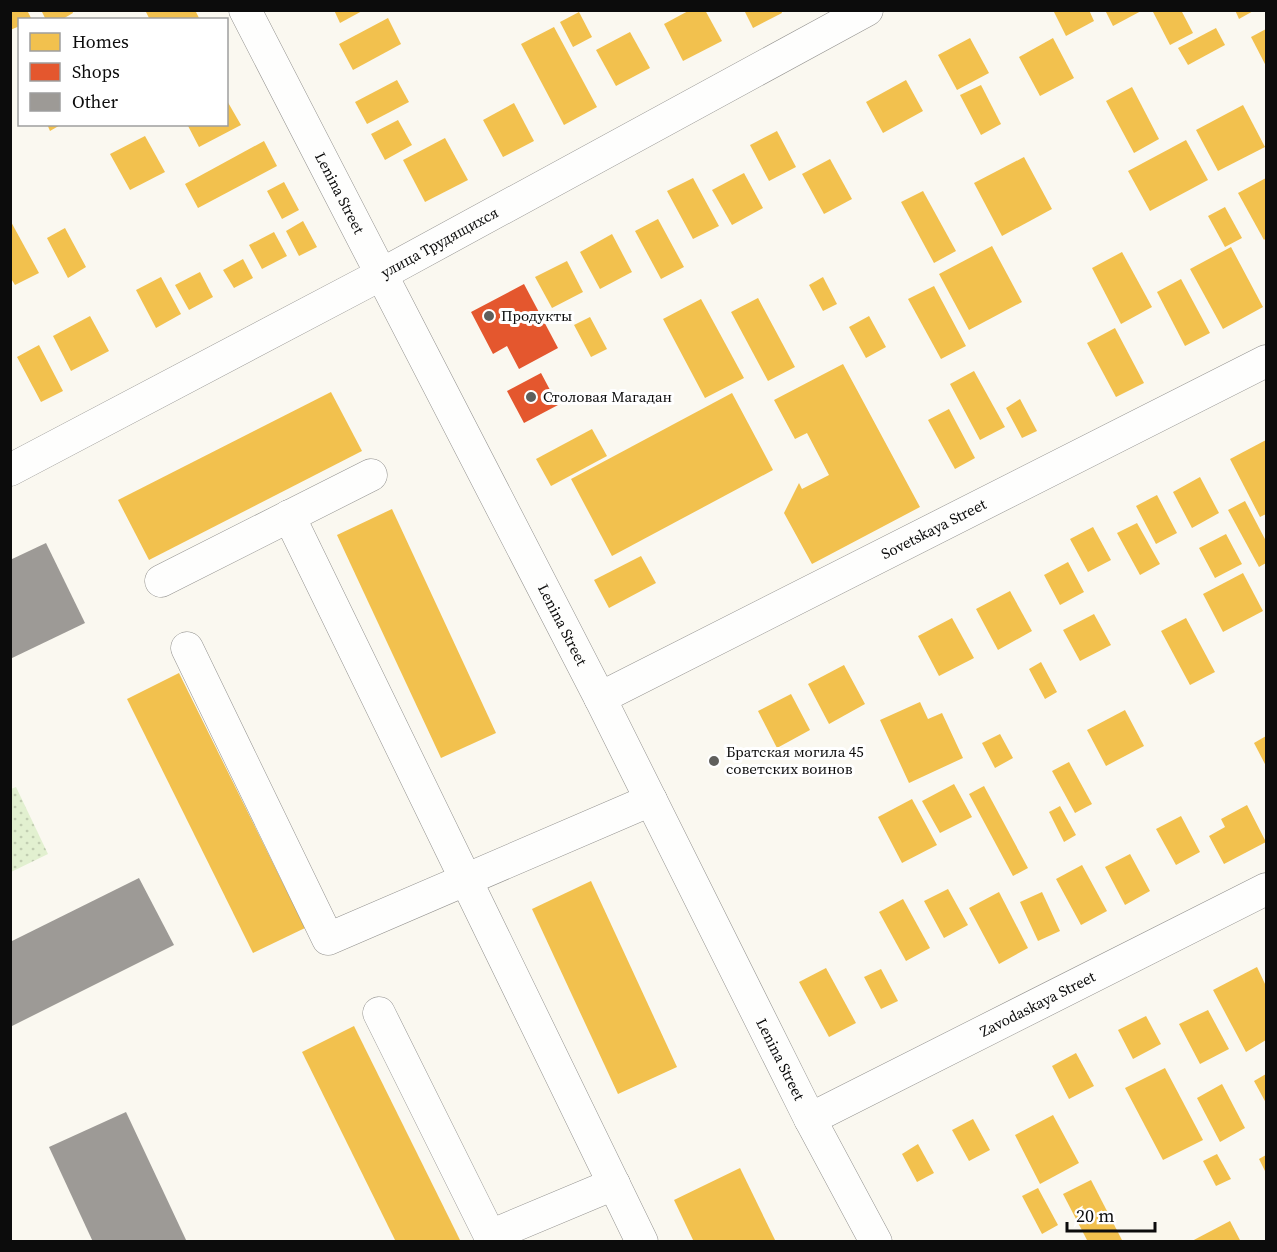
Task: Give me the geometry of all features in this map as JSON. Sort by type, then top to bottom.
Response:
[{"type":"street","name":"Lenina Street","points":[[245,10],[600,698],[810,1119],[876,1242]]},
{"type":"street","name":"улица Трудящихся","points":[[10,470],[382,274],[867,10]]},
{"type":"street","name":"Sovetskaya Street","points":[[600,698],[1266,361]]},
{"type":"street","points":[[161,581],[371,475]]},
{"type":"street","points":[[290,516],[642,1242]]},
{"type":"street","points":[[187,648],[328,939],[651,800]]},
{"type":"street","name":"Zavodaskaya Street","points":[[810,1119],[1266,890]]},
{"type":"street","points":[[379,1013],[490,1236],[614,1184]]},
{"type":"green space","points":[[16,787],[48,854],[11,872],[11,789]]},
{"type":"building: Homes","points":[[10,10],[27,10],[31,18],[18,18],[18,27],[10,30]]},
{"type":"building: Homes","points":[[41,10],[72,10],[73,13],[64,18],[45,18]]},
{"type":"building: Homes","points":[[145,10],[195,10],[199,18],[149,18]]},
{"type":"building: Homes","points":[[334,10],[364,10],[340,23]]},
{"type":"building: Homes","points":[[690,10],[705,10],[722,41],[683,61],[664,24]]},
{"type":"building: Homes","points":[[744,10],[781,10],[782,13],[753,28]]},
{"type":"building: Homes","points":[[1053,10],[1089,10],[1094,21],[1066,36]]},
{"type":"building: Homes","points":[[1105,10],[1143,10],[1113,26]]},
{"type":"building: Homes","points":[[1152,10],[1181,10],[1193,33],[1170,45]]},
{"type":"building: Homes","points":[[1235,10],[1255,10],[1239,19]]},
{"type":"building: Homes","points":[[579,12],[592,37],[573,47],[560,22]]},
{"type":"building: Homes","points":[[388,18],[401,44],[353,70],[339,44]]},
{"type":"building: Homes","points":[[554,27],[597,107],[564,125],[521,44]]},
{"type":"building: Homes","points":[[1216,28],[1225,45],[1188,65],[1178,48]]},
{"type":"building: Homes","points":[[1266,29],[1266,66],[1251,37]]},
{"type":"building: Homes","points":[[630,32],[650,68],[616,86],[596,50]]},
{"type":"building: Homes","points":[[970,38],[989,73],[957,90],[938,55]]},
{"type":"building: Homes","points":[[1053,38],[1074,78],[1040,96],[1019,57]]},
{"type":"building: Homes","points":[[397,80],[409,102],[367,124],[355,102]]},
{"type":"building: Homes","points":[[906,80],[923,111],[883,133],[866,102]]},
{"type":"building: Homes","points":[[981,85],[1001,124],[981,135],[960,95]]},
{"type":"building: Homes","points":[[1132,87],[1159,139],[1134,153],[1106,101]]},
{"type":"building: Homes","points":[[228,102],[241,125],[199,147],[188,126],[228,126]]},
{"type":"building: Homes","points":[[514,103],[534,141],[503,157],[483,120]]},
{"type":"building: Homes","points":[[1243,105],[1265,147],[1218,171],[1196,130]]},
{"type":"building: Homes","points":[[398,120],[412,145],[385,160],[371,134]]},
{"type":"building: Homes","points":[[48,126],[59,126],[50,131]]},
{"type":"building: Homes","points":[[777,131],[796,167],[769,181],[750,145]]},
{"type":"building: Homes","points":[[145,136],[165,172],[130,190],[110,154]]},
{"type":"building: Homes","points":[[445,138],[468,180],[425,202],[403,160]]},
{"type":"building: Homes","points":[[1186,140],[1208,180],[1150,211],[1128,171]]},
{"type":"building: Homes","points":[[264,141],[277,166],[198,208],[185,184]]},
{"type":"building: Homes","points":[[1024,157],[1052,209],[1002,236],[974,183]]},
{"type":"building: Homes","points":[[830,159],[852,199],[824,214],[802,174]]},
{"type":"building: Homes","points":[[744,173],[763,208],[732,225],[712,190]]},
{"type":"building: Homes","points":[[693,178],[719,226],[693,239],[667,191]]},
{"type":"building: Homes","points":[[1266,178],[1266,238],[1264,240],[1238,193]]},
{"type":"building: Homes","points":[[284,182],[299,210],[282,219],[267,191]]},
{"type":"building: Homes","points":[[923,191],[956,251],[934,263],[901,202]]},
{"type":"building: Homes","points":[[1225,207],[1242,238],[1225,247],[1208,216]]},
{"type":"building: Homes","points":[[658,219],[684,267],[661,279],[635,231]]},
{"type":"building: Homes","points":[[10,220],[39,273],[15,285],[10,277]]},
{"type":"building: Homes","points":[[303,221],[317,247],[299,256],[286,231]]},
{"type":"building: Homes","points":[[65,228],[86,267],[68,278],[47,238]]},
{"type":"building: Homes","points":[[274,232],[287,256],[262,269],[249,245]]},
{"type":"building: Homes","points":[[612,234],[632,272],[600,289],[580,252]]},
{"type":"building: Homes","points":[[992,246],[1022,302],[969,330],[939,274]]},
{"type":"building: Homes","points":[[1231,247],[1263,307],[1223,329],[1190,269]]},
{"type":"building: Homes","points":[[1122,252],[1152,307],[1121,324],[1092,268]]},
{"type":"building: Homes","points":[[243,259],[253,278],[234,288],[223,270]]},
{"type":"building: Homes","points":[[567,261],[583,292],[552,308],[535,277]]},
{"type":"building: Homes","points":[[200,272],[213,297],[189,310],[175,285]]},
{"type":"building: Homes","points":[[161,277],[181,314],[156,328],[136,290]]},
{"type":"building: Homes","points":[[823,277],[837,304],[823,311],[809,285]]},
{"type":"building: Homes","points":[[1181,279],[1210,333],[1185,346],[1157,292]]},
{"type":"building: Homes","points":[[934,286],[966,346],[941,359],[908,299]]},
{"type":"building: Homes","points":[[758,298],[795,367],[768,381],[731,312]]},
{"type":"building: Homes","points":[[701,299],[744,378],[705,398],[663,319]]},
{"type":"building: Homes","points":[[90,316],[109,351],[71,371],[53,336]]},
{"type":"building: Homes","points":[[869,316],[886,347],[866,358],[849,327]]},
{"type":"building: Homes","points":[[590,317],[607,349],[591,357],[574,325]]},
{"type":"building: Homes","points":[[1115,328],[1144,383],[1116,397],[1087,343]]},
{"type":"building: Homes","points":[[39,345],[63,391],[41,402],[17,357]]},
{"type":"building: Homes","points":[[843,364],[920,507],[812,564],[784,513],[799,483],[802,489],[829,475],[807,433],[795,439],[774,400]]},
{"type":"building: Homes","points":[[974,371],[1005,427],[980,440],[950,384]]},
{"type":"building: Homes","points":[[331,392],[362,451],[149,560],[118,500]]},
{"type":"building: Homes","points":[[732,393],[773,470],[612,556],[571,479]]},
{"type":"building: Homes","points":[[1020,399],[1037,431],[1022,438],[1006,408]]},
{"type":"building: Homes","points":[[949,409],[975,458],[955,469],[928,420]]},
{"type":"building: Homes","points":[[592,429],[607,456],[551,486],[536,459]]},
{"type":"building: Homes","points":[[1266,440],[1266,514],[1260,517],[1230,459]]},
{"type":"building: Homes","points":[[1200,477],[1219,513],[1192,528],[1173,492]]},
{"type":"building: Homes","points":[[1157,495],[1177,533],[1156,544],[1136,506]]},
{"type":"building: Homes","points":[[1245,501],[1266,541],[1266,563],[1259,567],[1228,510]]},
{"type":"building: Homes","points":[[392,509],[496,733],[441,758],[337,535]]},
{"type":"building: Homes","points":[[1137,523],[1160,564],[1140,575],[1117,533]]},
{"type":"building: Homes","points":[[1093,527],[1111,560],[1088,572],[1070,539]]},
{"type":"building: Homes","points":[[1226,534],[1242,564],[1215,578],[1199,548]]},
{"type":"building: Homes","points":[[641,556],[656,583],[609,608],[594,580]]},
{"type":"building: Homes","points":[[1068,562],[1084,592],[1060,605],[1044,575]]},
{"type":"building: Homes","points":[[1243,573],[1263,611],[1223,632],[1203,594]]},
{"type":"building: Homes","points":[[1010,591],[1032,631],[998,650],[976,609]]},
{"type":"building: Homes","points":[[1094,614],[1111,645],[1080,661],[1063,630]]},
{"type":"building: Homes","points":[[952,618],[974,658],[939,676],[918,636]]},
{"type":"building: Homes","points":[[1186,618],[1215,672],[1190,685],[1161,631]]},
{"type":"building: Homes","points":[[1041,662],[1057,692],[1045,699],[1029,669]]},
{"type":"building: Homes","points":[[844,665],[865,704],[829,724],[808,684]]},
{"type":"building: Homes","points":[[179,673],[305,928],[253,953],[127,699]]},
{"type":"building: Homes","points":[[791,694],[810,730],[777,748],[758,711]]},
{"type":"building: Homes","points":[[920,702],[928,719],[942,713],[963,758],[909,783],[880,720]]},
{"type":"building: Homes","points":[[1125,710],[1144,746],[1106,766],[1087,730]]},
{"type":"building: Homes","points":[[1000,734],[1013,758],[995,768],[982,743]]},
{"type":"building: Homes","points":[[1266,736],[1266,766],[1254,743]]},
{"type":"building: Homes","points":[[1069,762],[1092,804],[1075,813],[1052,771]]},
{"type":"building: Homes","points":[[954,784],[972,817],[940,833],[922,801]]},
{"type":"building: Homes","points":[[984,786],[1028,868],[1013,876],[969,794]]},
{"type":"building: Homes","points":[[912,799],[937,845],[902,863],[878,817]]},
{"type":"building: Homes","points":[[1247,805],[1266,842],[1224,864],[1209,836],[1225,827],[1221,819]]},
{"type":"building: Homes","points":[[1060,806],[1076,835],[1064,842],[1049,812]]},
{"type":"building: Homes","points":[[1181,816],[1200,852],[1176,865],[1156,829]]},
{"type":"building: Homes","points":[[1130,854],[1150,891],[1125,905],[1105,867]]},
{"type":"building: Homes","points":[[1082,865],[1107,911],[1081,925],[1056,879]]},
{"type":"building: Homes","points":[[591,881],[677,1067],[618,1094],[532,909]]},
{"type":"building: Homes","points":[[948,889],[968,925],[944,938],[924,901]]},
{"type":"building: Homes","points":[[999,892],[1028,948],[999,964],[969,908]]},
{"type":"building: Homes","points":[[1042,892],[1060,931],[1038,941],[1020,902]]},
{"type":"building: Homes","points":[[903,899],[930,948],[906,961],[879,912]]},
{"type":"building: Homes","points":[[1257,967],[1266,986],[1266,1040],[1246,1052],[1213,990]]},
{"type":"building: Homes","points":[[826,968],[856,1023],[829,1037],[799,982]]},
{"type":"building: Homes","points":[[881,969],[898,1001],[881,1009],[864,977]]},
{"type":"building: Homes","points":[[1208,1010],[1229,1049],[1200,1064],[1179,1024]]},
{"type":"building: Homes","points":[[1146,1016],[1161,1044],[1133,1059],[1118,1030]]},
{"type":"building: Homes","points":[[354,1026],[461,1242],[396,1242],[302,1052]]},
{"type":"building: Homes","points":[[1076,1053],[1094,1086],[1069,1099],[1052,1066]]},
{"type":"building: Homes","points":[[1165,1068],[1203,1140],[1163,1160],[1125,1088]]},
{"type":"building: Homes","points":[[1266,1074],[1266,1103],[1254,1081]]},
{"type":"building: Homes","points":[[1222,1084],[1245,1128],[1220,1142],[1197,1098]]},
{"type":"building: Homes","points":[[1053,1115],[1079,1163],[1040,1184],[1015,1135]]},
{"type":"building: Homes","points":[[973,1119],[990,1150],[969,1161],[952,1130]]},
{"type":"building: Homes","points":[[918,1144],[934,1173],[917,1182],[902,1154]]},
{"type":"building: Homes","points":[[1217,1154],[1231,1179],[1216,1186],[1203,1161]]},
{"type":"building: Homes","points":[[1266,1155],[1266,1173],[1259,1159]]},
{"type":"building: Homes","points":[[740,1168],[776,1242],[694,1242],[674,1200]]},
{"type":"building: Homes","points":[[1091,1180],[1123,1242],[1088,1242],[1063,1194]]},
{"type":"building: Homes","points":[[1038,1188],[1058,1225],[1042,1234],[1022,1196]]},
{"type":"building: Homes","points":[[1230,1221],[1241,1242],[1190,1242]]},
{"type":"building: Shops","points":[[524,284],[558,348],[519,369],[507,346],[493,354],[471,312]]},
{"type":"building: Shops","points":[[541,373],[558,405],[524,423],[507,391]]},
{"type":"building: Other","points":[[46,543],[85,623],[10,659],[10,560]]},
{"type":"building: Other","points":[[139,878],[174,945],[10,1027],[10,942]]},
{"type":"building: Other","points":[[126,1112],[187,1242],[93,1242],[49,1147]]},
{"type":"place","name":"Продукты","points":[[489,316]]},
{"type":"place","name":"Столовая Магадан","points":[[531,397]]},
{"type":"place","name":"Братская могила 45 советских воинов","points":[[714,761]]}]
